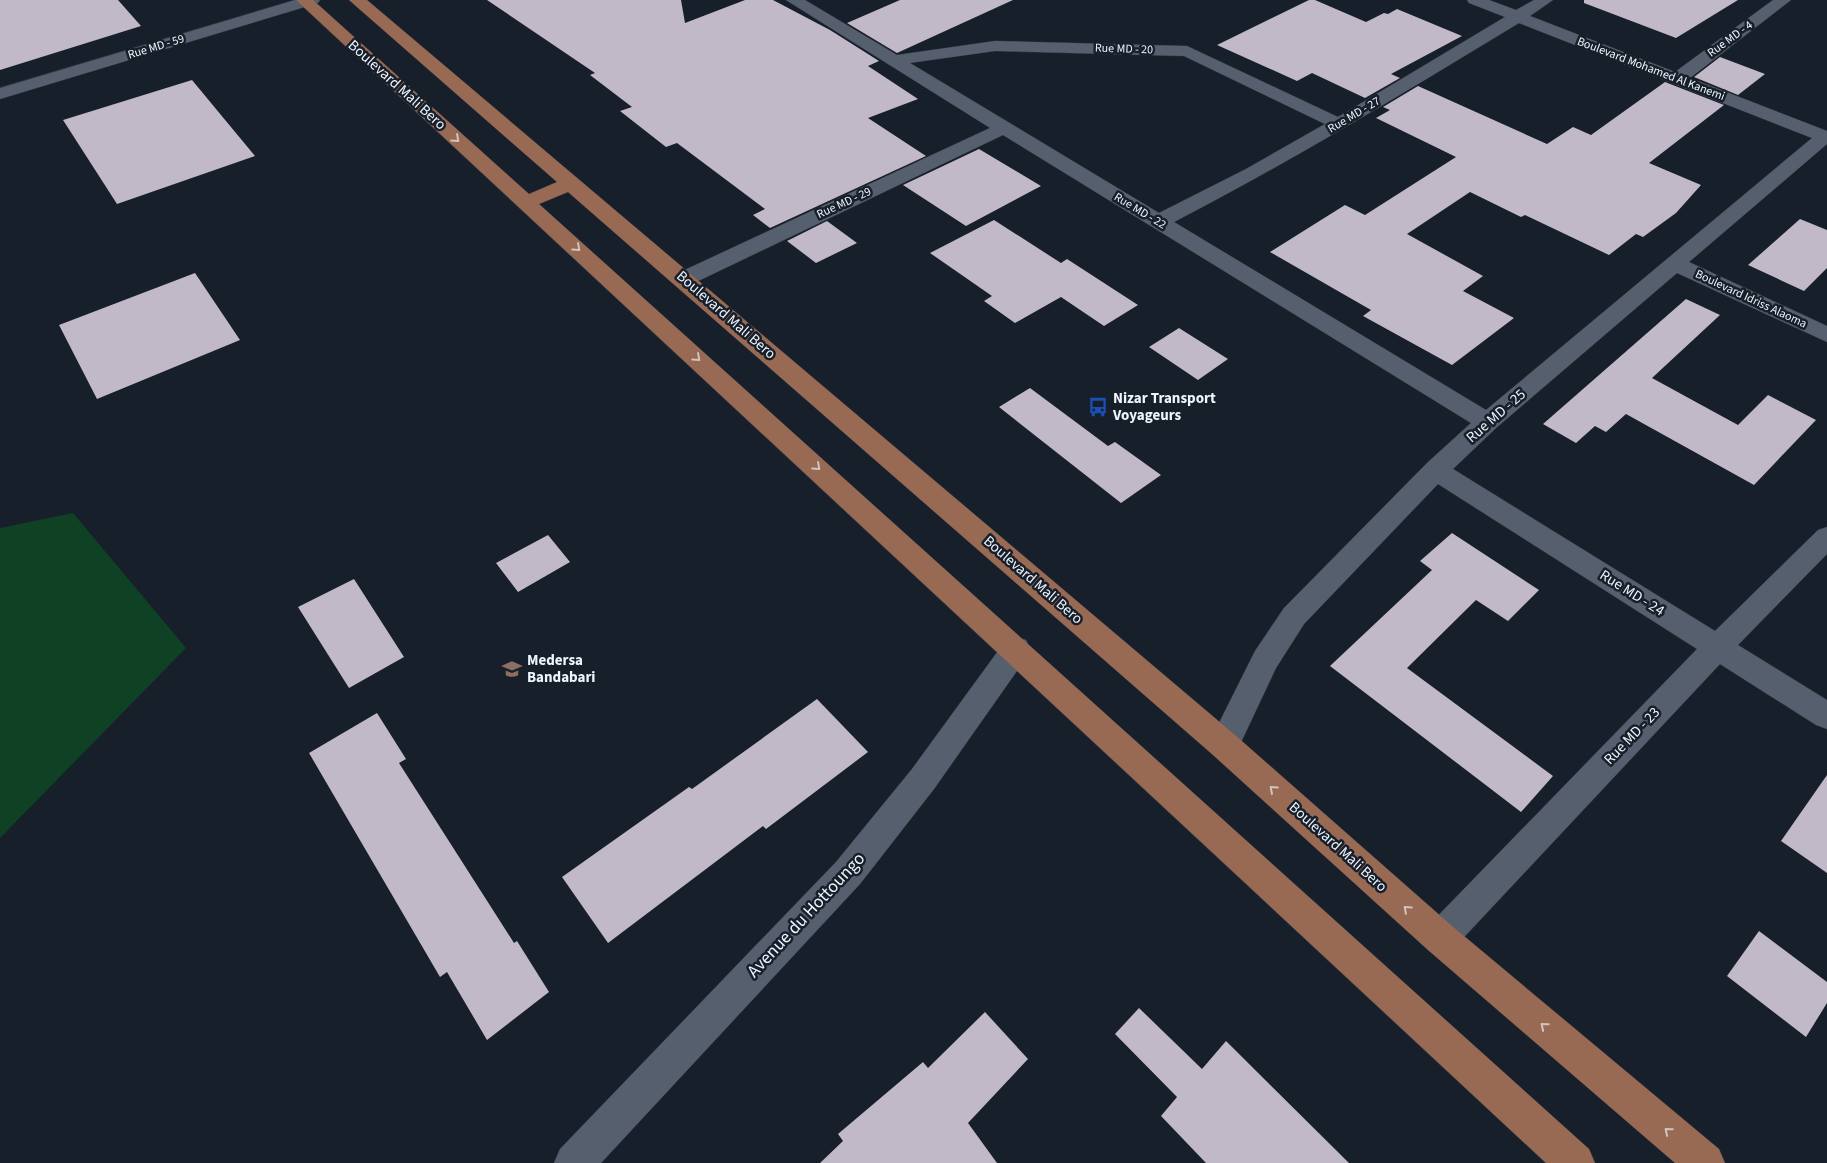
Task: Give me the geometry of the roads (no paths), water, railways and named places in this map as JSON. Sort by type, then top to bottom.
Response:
[{"type":"main road","name":"Boulevard Mali Bero","points":[[357,0],[684,279],[1224,745],[1440,938],[1705,1163]]},
{"type":"main road","name":"Boulevard Mali Bero","points":[[307,1],[1575,1163]]},
{"type":"main road","points":[[526,202],[572,183]]},
{"type":"street","name":"Rue MD - 22","points":[[794,0],[1486,422]]},
{"type":"street","name":"Boulevard Mohamed Al Kanemi","points":[[1475,0],[1826,137]]},
{"type":"street","name":"Rue MD - 27","points":[[1158,222],[1253,173],[1340,124],[1545,0]]},
{"type":"street","name":"Rue MD - 4","points":[[1677,79],[1784,0]]},
{"type":"street","name":"Rue MD - 59","points":[[0,94],[307,1]]},
{"type":"street","name":"Rue MD - 20","points":[[894,61],[970,48],[994,46],[1187,51],[1340,124]]},
{"type":"street","name":"Rue MD - 29","points":[[684,279],[1004,128]]},
{"type":"street","name":"Rue MD - 25","points":[[1224,745],[1265,660],[1294,616],[1436,470],[1486,422],[1826,137]]},
{"type":"street","name":"Boulevard Idriss Alaoma","points":[[1674,263],[1827,335]]},
{"type":"street","name":"Rue MD - 24","points":[[1436,470],[1827,716]]},
{"type":"street","name":"Rue MD - 23","points":[[1440,938],[1717,647],[1827,537]]},
{"type":"street","name":"Avenue du Hottoungo","points":[[574,1163],[848,873],[923,779],[1016,649]]},
{"type":"place","name":"Nizar Transport Voyageurs","points":[[1098,407]]},
{"type":"place","name":"Medersa Bandabari","points":[[512,669]]}]
